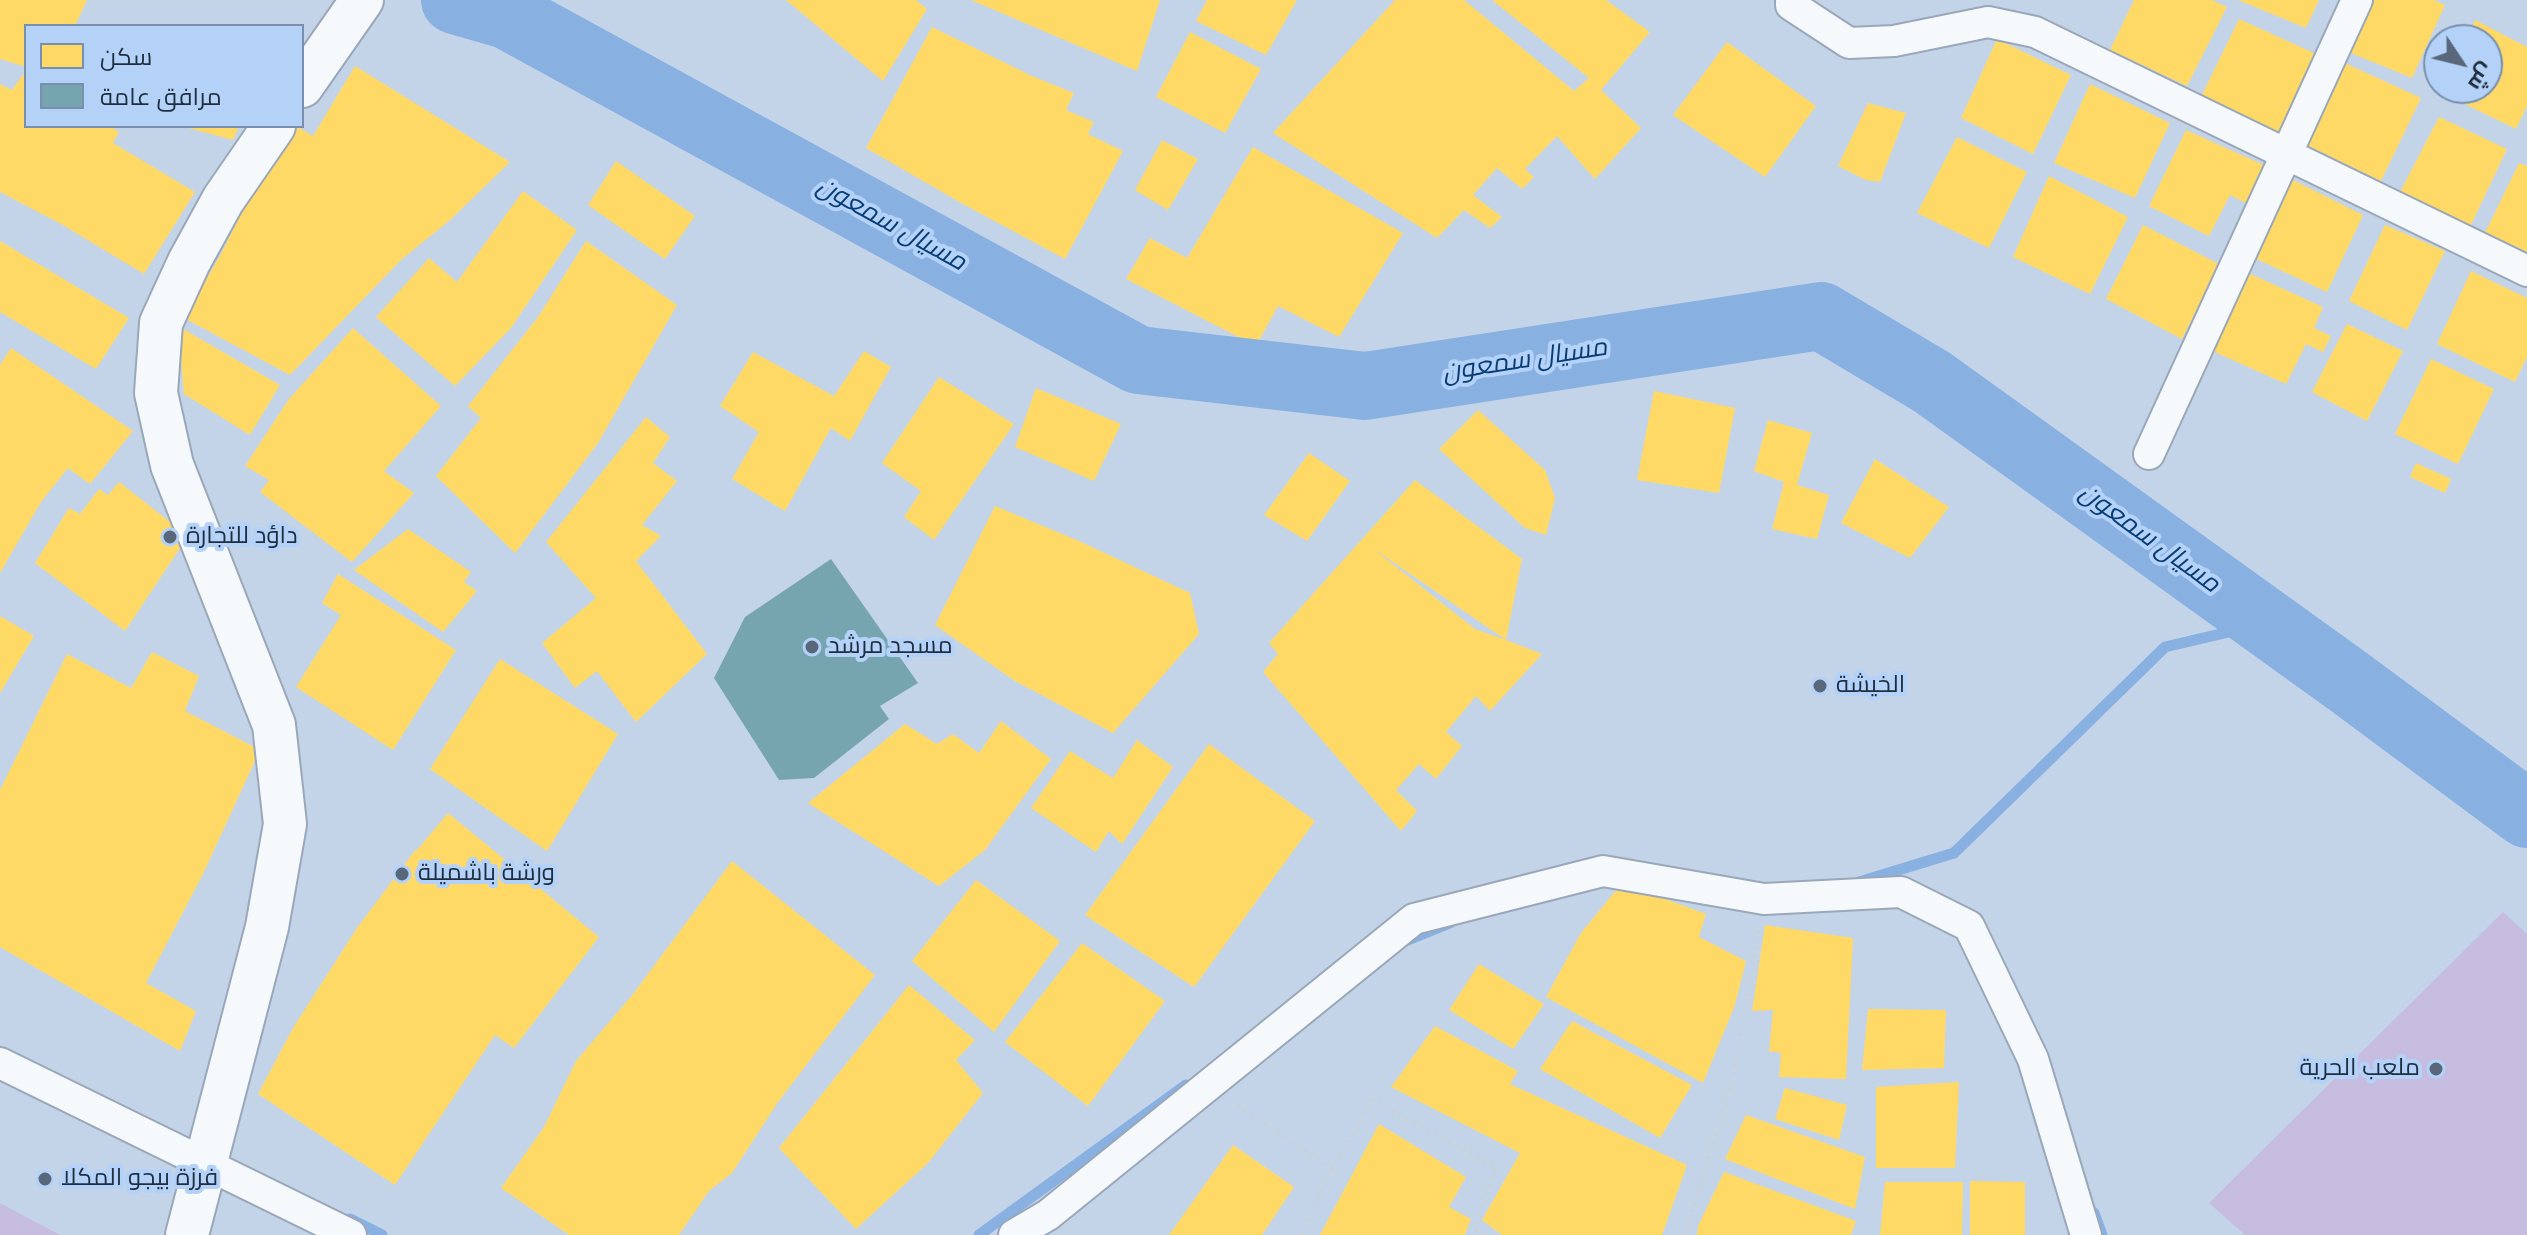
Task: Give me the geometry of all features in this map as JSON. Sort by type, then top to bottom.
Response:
[{"type":"main road","points":[[304,83],[362,0]]},
{"type":"main road","points":[[187,1235],[267,927],[285,824],[274,725],[172,465],[156,393],[161,323],[189,262],[223,200],[273,128]]},
{"type":"street","points":[[1791,0],[1791,5],[1849,43],[1894,41],[1988,22],[2035,32],[2527,271]]},
{"type":"street","points":[[2149,454],[2357,0]]},
{"type":"street","points":[[1014,1235],[1048,1215],[1414,919],[1603,871],[1764,899],[1901,892],[1969,926],[2033,1059],[2086,1235]]},
{"type":"street","points":[[0,1063],[351,1235]]},
{"type":"path","points":[[1684,1235],[1732,1082],[1764,899]]},
{"type":"path","points":[[1208,1085],[1332,1170]]},
{"type":"path","points":[[1301,1235],[1332,1170],[1372,1100],[1496,1167],[1475,1229],[1484,1235]]},
{"type":"shaded area","name":"ملعب الحرية","points":[[2503,912],[2527,934],[2527,1235],[2245,1235],[2209,1203]]},
{"type":"shaded area","points":[[0,1203],[60,1235],[0,1235]]},
{"type":"building: سكن","points":[[0,0],[87,0],[76,24],[24,24],[24,66],[0,59]]},
{"type":"building: سكن","points":[[786,0],[916,0],[927,9],[883,81]]},
{"type":"building: سكن","points":[[971,0],[1160,0],[1137,71]]},
{"type":"building: سكن","points":[[1207,0],[1297,0],[1266,55],[1196,21]]},
{"type":"building: سكن","points":[[1395,0],[1464,0],[1574,91],[1589,78],[1492,0],[1606,0],[1650,32],[1601,90],[1641,128],[1595,179],[1557,136],[1525,169],[1534,177],[1522,189],[1497,168],[1473,195],[1502,217],[1490,228],[1464,210],[1437,238],[1273,133]]},
{"type":"building: سكن","points":[[2134,0],[2212,0],[2227,7],[2187,86],[2110,50]]},
{"type":"building: سكن","points":[[2238,0],[2319,0],[2306,28]]},
{"type":"building: سكن","points":[[2370,0],[2434,0],[2445,5],[2436,24],[2423,24],[2423,54],[2412,78],[2346,51]]},
{"type":"building: سكن","points":[[2239,19],[2316,54],[2278,134],[2201,97]]},
{"type":"building: سكن","points":[[932,27],[1074,93],[1066,110],[1094,122],[1088,134],[1123,151],[1065,259],[866,148]]},
{"type":"building: سكن","points":[[1190,32],[1261,69],[1225,133],[1156,97]]},
{"type":"building: سكن","points":[[2503,35],[2527,47],[2527,106],[2516,129],[2465,104],[2503,104]]},
{"type":"building: سكن","points":[[1997,39],[2071,75],[2033,154],[1961,118]]},
{"type":"building: سكن","points":[[1727,42],[1816,106],[1765,177],[1673,115]]},
{"type":"building: سكن","points":[[2345,63],[2421,98],[2381,181],[2304,144]]},
{"type":"building: سكن","points":[[355,66],[510,162],[449,221],[402,259],[290,375],[184,318],[244,207],[297,128],[313,136]]},
{"type":"building: سكن","points":[[24,73],[24,128],[113,128],[119,132],[113,143],[195,192],[144,274],[0,192],[0,84],[12,90]]},
{"type":"building: سكن","points":[[2090,84],[2170,123],[2135,198],[2054,163]]},
{"type":"building: سكن","points":[[1868,103],[1906,113],[1880,182],[1866,180],[1838,166]]},
{"type":"building: سكن","points":[[2439,117],[2507,149],[2470,227],[2399,194]]},
{"type":"building: سكن","points":[[188,128],[238,128],[233,140]]},
{"type":"building: سكن","points":[[2186,130],[2266,166],[2248,204],[2230,195],[2209,236],[2149,206]]},
{"type":"building: سكن","points":[[1957,137],[2027,172],[1989,248],[1917,213]]},
{"type":"building: سكن","points":[[1162,140],[1198,159],[1168,210],[1135,190]]},
{"type":"building: سكن","points":[[1253,147],[1403,233],[1339,337],[1278,306],[1256,346],[1126,279],[1150,238],[1187,258]]},
{"type":"building: سكن","points":[[616,161],[695,216],[665,259],[588,205]]},
{"type":"building: سكن","points":[[2519,163],[2527,166],[2527,259],[2483,237]]},
{"type":"building: سكن","points":[[2049,176],[2128,217],[2090,294],[2013,257]]},
{"type":"building: سكن","points":[[2287,177],[2363,215],[2327,292],[2250,256]]},
{"type":"building: سكن","points":[[523,191],[577,230],[511,328],[455,386],[376,317],[429,258],[457,282]]},
{"type":"building: سكن","points":[[2143,225],[2219,264],[2182,339],[2106,299]]},
{"type":"building: سكن","points":[[2385,225],[2445,251],[2407,330],[2349,301]]},
{"type":"building: سكن","points":[[0,241],[129,318],[96,369],[0,312]]},
{"type":"building: سكن","points":[[586,241],[677,305],[598,443],[515,553],[436,476],[481,418],[468,406],[538,317]]},
{"type":"building: سكن","points":[[2244,271],[2323,307],[2314,328],[2331,336],[2323,352],[2306,344],[2286,384],[2208,349]]},
{"type":"building: سكن","points":[[2471,271],[2527,298],[2527,357],[2515,382],[2437,344]]},
{"type":"building: سكن","points":[[2347,324],[2403,351],[2367,421],[2312,392]]},
{"type":"building: سكن","points":[[178,326],[280,385],[250,435],[184,394]]},
{"type":"building: سكن","points":[[353,328],[441,406],[384,471],[414,493],[352,562],[260,492],[269,480],[245,466],[289,399]]},
{"type":"building: سكن","points":[[11,348],[133,431],[90,484],[68,468],[41,502],[0,573],[0,365]]},
{"type":"building: سكن","points":[[864,351],[891,367],[850,441],[831,428],[785,511],[732,479],[759,432],[720,406],[753,352],[834,396]]},
{"type":"building: سكن","points":[[2431,359],[2494,389],[2458,464],[2395,434]]},
{"type":"building: سكن","points":[[939,377],[1014,424],[934,540],[904,517],[921,491],[882,463]]},
{"type":"building: سكن","points":[[1036,388],[1121,424],[1094,481],[1015,447]]},
{"type":"building: سكن","points":[[1654,391],[1735,408],[1719,493],[1637,480]]},
{"type":"building: سكن","points":[[1478,410],[1545,470],[1555,498],[1546,535],[1525,528],[1439,449]]},
{"type":"building: سكن","points":[[646,417],[670,437],[653,463],[677,481],[642,525],[661,536],[636,561],[707,654],[636,722],[597,671],[575,688],[542,643],[596,598],[546,542]]},
{"type":"building: سكن","points":[[1768,420],[1812,433],[1797,485],[1829,495],[1817,539],[1772,529],[1784,482],[1754,471]]},
{"type":"building: سكن","points":[[1309,453],[1350,481],[1307,541],[1264,515]]},
{"type":"building: سكن","points":[[1875,459],[1949,507],[1910,558],[1841,523]]},
{"type":"building: سكن","points":[[2416,463],[2451,479],[2445,493],[2410,477]]},
{"type":"building: سكن","points":[[1415,480],[1522,559],[1506,640],[1542,654],[1490,711],[1476,696],[1446,732],[1462,746],[1436,779],[1419,764],[1396,790],[1417,811],[1401,831],[1263,672],[1278,654],[1269,643]],"holes":[[[1371,547],[1506,640],[1475,629]]]},
{"type":"building: سكن","points":[[119,482],[188,536],[125,631],[35,563],[69,508],[80,514],[99,489],[108,495]]},
{"type":"building: سكن","points":[[995,506],[1190,593],[1199,634],[1113,733],[1015,681],[935,625]]},
{"type":"building: سكن","points":[[408,529],[471,572],[464,582],[477,591],[443,632],[354,570]]},
{"type":"building: سكن","points":[[338,574],[456,650],[393,750],[296,687],[341,615],[322,603]]},
{"type":"building: سكن","points":[[0,616],[34,636],[0,693]]},
{"type":"building: سكن","points":[[152,652],[199,676],[185,711],[260,750],[203,874],[146,983],[196,1011],[180,1051],[0,947],[0,790],[67,654],[131,688]]},
{"type":"building: سكن","points":[[500,659],[618,734],[547,851],[430,769]]},
{"type":"building: سكن","points":[[1001,721],[1051,759],[985,850],[939,886],[808,803],[905,724],[937,744],[953,734],[979,753]]},
{"type":"building: سكن","points":[[1137,740],[1173,767],[1122,844],[1109,831],[1096,852],[1031,808],[1070,751],[1113,778]]},
{"type":"building: سكن","points":[[1209,744],[1315,821],[1194,987],[1085,915]]},
{"type":"building: سكن","points":[[448,813],[599,937],[514,1048],[495,1035],[395,1185],[258,1094],[293,1028],[357,928],[416,849]]},
{"type":"building: سكن","points":[[732,861],[875,975],[778,1102],[732,1173],[709,1191],[679,1235],[569,1235],[501,1188],[544,1127],[576,1061],[633,994]]},
{"type":"building: سكن","points":[[976,880],[1060,941],[994,1032],[912,961]]},
{"type":"building: سكن","points":[[1622,883],[1706,914],[1699,937],[1746,961],[1735,1005],[1703,1083],[1546,997],[1581,933]]},
{"type":"building: سكن","points":[[1765,925],[1853,938],[1846,1079],[1779,1077],[1781,1053],[1769,1051],[1773,1010],[1752,1011]]},
{"type":"building: سكن","points":[[1082,943],[1165,1001],[1088,1106],[1005,1042]]},
{"type":"building: سكن","points":[[1479,964],[1544,1004],[1513,1049],[1449,1010]]},
{"type":"building: سكن","points":[[909,985],[975,1040],[956,1060],[983,1093],[928,1163],[856,1229],[779,1148]]},
{"type":"building: سكن","points":[[1868,1009],[1946,1010],[1944,1068],[1862,1070]]},
{"type":"building: سكن","points":[[1572,1021],[1692,1085],[1660,1138],[1540,1069]]},
{"type":"building: سكن","points":[[1435,1026],[1518,1071],[1510,1084],[1687,1165],[1662,1235],[1502,1235],[1482,1220],[1520,1153],[1391,1087]]},
{"type":"building: سكن","points":[[1959,1082],[1955,1168],[1876,1168],[1876,1087]]},
{"type":"building: سكن","points":[[1785,1088],[1847,1105],[1839,1140],[1775,1119]]},
{"type":"building: سكن","points":[[1746,1115],[1865,1157],[1855,1209],[1725,1159]]},
{"type":"building: سكن","points":[[1379,1124],[1466,1177],[1449,1207],[1471,1219],[1465,1235],[1320,1235]]},
{"type":"building: سكن","points":[[1233,1145],[1294,1187],[1262,1235],[1169,1235]]},
{"type":"building: سكن","points":[[1724,1172],[1856,1221],[1851,1235],[1697,1235],[1698,1226]]},
{"type":"building: سكن","points":[[1970,1181],[2025,1182],[2025,1235],[1970,1235]]},
{"type":"building: سكن","points":[[1885,1182],[1963,1182],[1962,1235],[1880,1235]]},
{"type":"building: مرافق عامة","name":"مسجد مرشد","points":[[831,559],[918,683],[880,706],[889,719],[814,778],[779,780],[714,678],[745,617]]},
{"type":"waterway","name":"مسيال سمعون","points":[[455,0],[507,15],[1138,360],[1365,386],[1821,316],[1932,382],[2527,814]]},
{"type":"waterway","points":[[1859,882],[1954,853],[2165,647],[2267,623]]},
{"type":"waterway","points":[[1403,942],[1450,923]]},
{"type":"waterway","points":[[979,1235],[1186,1085]]},
{"type":"waterway","points":[[2094,1213],[2102,1235]]},
{"type":"waterway","points":[[350,1219],[382,1235]]},
{"type":"place","name":"داؤد للتجارة","points":[[170,537]]},
{"type":"place","name":"مسجد مرشد","points":[[812,647]]},
{"type":"place","name":"الخيشة","points":[[1820,686]]},
{"type":"place","name":"ورشة باشميلة","points":[[402,874]]},
{"type":"place","name":"ملعب الحرية","points":[[2436,1069]]},
{"type":"place","name":"فرزة بيجو المكلا","points":[[45,1179]]}]
